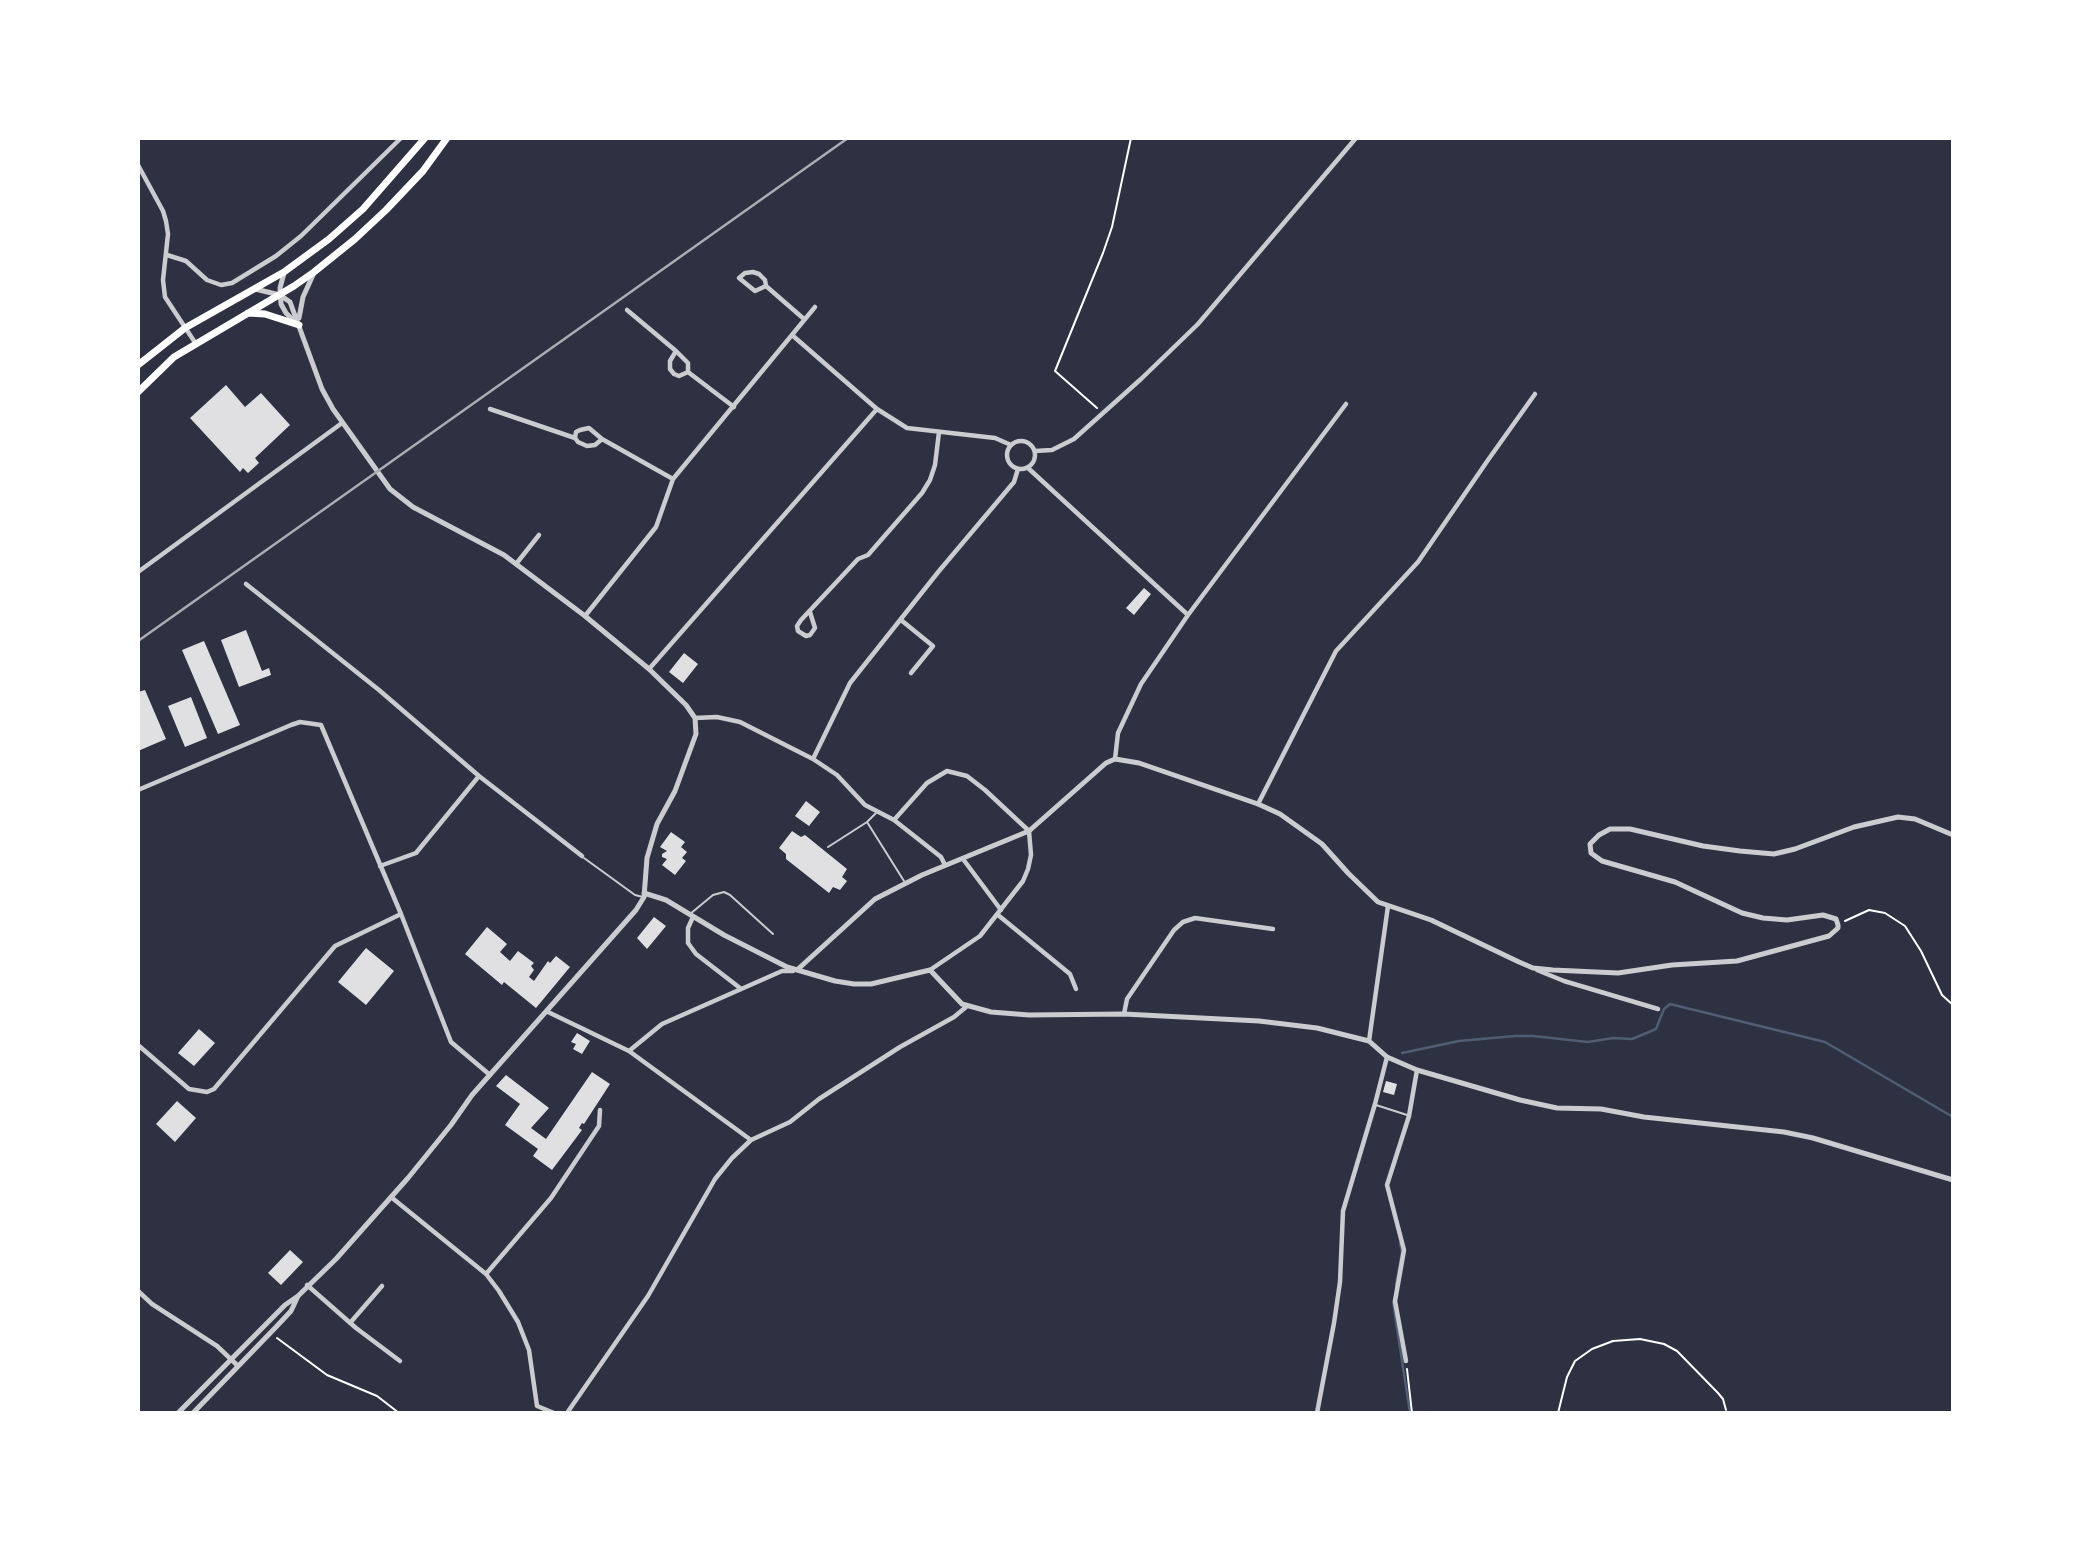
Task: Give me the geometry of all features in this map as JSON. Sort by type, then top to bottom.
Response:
[{"type":"main road","points":[[138,365],[185,328],[284,272],[329,239],[363,209],[425,138]]},
{"type":"main road","points":[[138,392],[174,357],[280,295],[355,239],[423,171],[447,138]]},
{"type":"main road","points":[[247,313],[265,314],[299,325]]},
{"type":"street","points":[[167,255],[186,261],[207,280],[221,285],[232,283],[276,256],[300,236],[401,138]]},
{"type":"street","points":[[1035,452],[1045,452],[1067,443],[1104,413],[1198,324],[1356,138]]},
{"type":"street","points":[[138,166],[163,211],[168,234],[163,291],[167,302],[196,344]]},
{"type":"street","points":[[193,1413],[291,1311],[307,1285],[336,1259],[408,1178],[472,1095],[636,910],[644,895],[647,858],[657,824],[675,791],[696,734],[695,718],[686,705],[649,668],[504,555],[403,501],[377,472],[342,423],[322,389],[299,325],[282,307],[280,295],[284,272]]},
{"type":"street","points":[[299,325],[303,297],[314,272]]},
{"type":"street","points":[[765,286],[754,291],[739,278],[753,272],[760,274],[765,286],[804,319]]},
{"type":"street","points":[[255,289],[280,295]]},
{"type":"street","points":[[585,616],[656,527],[673,479],[815,307]]},
{"type":"street","points":[[627,310],[688,363],[688,372]]},
{"type":"street","points":[[792,335],[877,409],[907,428],[995,438],[1011,445]]},
{"type":"street","points":[[676,351],[670,361],[670,369],[679,376],[688,372]]},
{"type":"street","points":[[688,372],[734,407]]},
{"type":"street","points":[[1258,804],[1336,651],[1419,562],[1535,394]]},
{"type":"street","points":[[1115,759],[1118,733],[1140,684],[1188,615],[1346,404]]},
{"type":"street","points":[[490,409],[575,438],[583,445],[591,446],[602,439]]},
{"type":"street","points":[[649,668],[877,409]]},
{"type":"street","points":[[138,572],[342,423]]},
{"type":"street","points":[[575,438],[576,432],[589,428],[602,439],[673,479]]},
{"type":"street","points":[[810,611],[815,622],[813,632],[806,636],[801,635],[797,626],[810,611],[858,559],[868,555],[922,493],[935,465],[939,432]]},
{"type":"street","points":[[1018,441],[1027,442],[1035,452],[1035,459],[1028,468],[1018,469],[1008,461],[1007,453],[1011,445],[1018,441]]},
{"type":"street","points":[[1028,468],[1188,615]]},
{"type":"street","points":[[813,759],[850,683],[1014,482],[1018,469]]},
{"type":"street","points":[[516,564],[538,535]]},
{"type":"street","points":[[246,584],[379,690],[479,776],[582,856]]},
{"type":"street","points":[[901,620],[933,646],[911,673]]},
{"type":"street","points":[[695,718],[716,717],[740,722],[813,759],[837,775],[865,805],[894,820],[941,857],[945,865]]},
{"type":"street","points":[[138,790],[290,725],[300,722],[321,725],[401,914],[451,1042],[490,1075]]},
{"type":"street","points":[[629,1051],[662,1024],[782,971],[797,970],[862,909],[881,895],[945,865],[1029,831],[1106,763],[1115,759],[1139,763],[1280,814],[1322,844],[1378,902],[1431,920],[1499,954],[1564,981],[1658,1009]]},
{"type":"street","points":[[644,895],[666,900],[736,942],[787,967],[835,981],[863,985],[930,970],[980,936],[1023,881],[1031,855],[1029,831],[967,776],[951,771],[928,783],[894,820]]},
{"type":"street","points":[[380,866],[416,853],[479,776]]},
{"type":"street","points":[[1533,968],[1618,973],[1672,965],[1737,961],[1829,936],[1835,932],[1838,925],[1832,916],[1787,920],[1742,914],[1675,882],[1602,861],[1591,853],[1590,845],[1599,835],[1610,829],[1630,828],[1703,846],[1774,853],[1795,849],[1854,827],[1898,817],[1915,819],[1953,835]]},
{"type":"street","points":[[963,859],[999,913],[1070,974],[1076,989]]},
{"type":"street","points":[[1369,1041],[1388,906]]},
{"type":"street","points":[[138,1045],[189,1089],[207,1092],[214,1088],[335,946],[401,914]]},
{"type":"street","points":[[691,916],[688,943],[696,954],[740,988]]},
{"type":"street","points":[[1124,1014],[1127,999],[1174,930],[1184,922],[1195,918],[1273,929]]},
{"type":"street","points":[[930,970],[966,1007],[1001,1013],[1124,1014],[1259,1021],[1317,1028],[1369,1041],[1387,1057],[1417,1070],[1520,1100],[1549,1106],[1601,1109],[1644,1117],[1784,1132],[1953,1180]]},
{"type":"street","points":[[567,1413],[648,1296],[715,1179],[732,1158],[751,1140],[790,1122],[819,1099],[900,1046],[954,1017],[966,1007]]},
{"type":"street","points":[[548,1012],[629,1051],[751,1140]]},
{"type":"street","points":[[1317,1413],[1340,1282],[1343,1211],[1387,1057]]},
{"type":"street","points":[[1406,1361],[1395,1301],[1404,1250],[1387,1185],[1409,1116],[1417,1070]]},
{"type":"street","points":[[486,1274],[551,1198],[599,1126],[600,1110]]},
{"type":"street","points":[[391,1197],[486,1274],[499,1291],[518,1322],[529,1350],[537,1410],[554,1413]]},
{"type":"street","points":[[307,1285],[350,1323],[400,1361]]},
{"type":"street","points":[[350,1323],[382,1286]]},
{"type":"street","points":[[138,1291],[152,1304],[217,1346],[239,1366]]},
{"type":"street","points":[[178,1413],[285,1305],[298,1296]]},
{"type":"lane","points":[[828,846],[877,813]]},
{"type":"lane","points":[[867,822],[906,883]]},
{"type":"lane","points":[[582,856],[635,895],[644,895]]},
{"type":"lane","points":[[691,916],[713,895],[724,892],[772,934]]},
{"type":"lane","points":[[1375,1104],[1409,1116]]},
{"type":"path","points":[[1104,413],[1055,371],[1103,253],[1131,138]]},
{"type":"path","points":[[1838,925],[1869,910],[1885,913],[1905,926],[1921,951],[1942,995],[1953,1005]]},
{"type":"path","points":[[271,1333],[327,1376],[377,1396],[399,1413]]},
{"type":"path","points":[[1558,1413],[1567,1377],[1575,1361],[1591,1349],[1614,1340],[1640,1339],[1664,1344],[1676,1351],[1718,1393],[1726,1410]]},
{"type":"path","points":[[1406,1361],[1412,1413]]},
{"type":"building","points":[[226,385],[245,407],[261,393],[290,425],[255,458],[259,463],[248,473],[243,468],[240,472],[190,418]]},
{"type":"building","points":[[1144,588],[1151,594],[1134,615],[1126,608]]},
{"type":"building","points":[[246,630],[262,671],[269,668],[271,675],[239,687],[221,640]]},
{"type":"building","points":[[204,641],[240,725],[218,734],[182,650]]},
{"type":"building","points":[[684,653],[698,664],[683,683],[669,672]]},
{"type":"building","points":[[145,690],[166,739],[138,751],[138,692]]},
{"type":"building","points":[[191,697],[207,738],[185,747],[168,706]]},
{"type":"building","points":[[806,801],[820,812],[809,826],[795,816]]},
{"type":"building","points":[[792,831],[801,837],[805,835],[847,869],[842,877],[847,881],[840,890],[833,887],[829,893],[786,859],[786,854],[779,848]]},
{"type":"building","points":[[671,832],[685,842],[681,847],[687,852],[682,858],[686,861],[675,875],[662,865],[667,859],[662,857],[662,854],[667,851],[660,847]]},
{"type":"building","points":[[654,917],[666,926],[647,949],[637,938]]},
{"type":"building","points":[[487,927],[507,944],[500,952],[510,961],[518,951],[534,963],[531,966],[534,970],[529,977],[534,981],[548,961],[550,963],[556,956],[570,967],[536,1008],[504,982],[502,985],[465,954]]},
{"type":"building","points":[[366,948],[394,971],[366,1005],[338,982]]},
{"type":"building","points":[[199,1029],[215,1043],[194,1066],[178,1053]]},
{"type":"building","points":[[577,1033],[590,1041],[582,1054],[573,1049],[576,1044],[571,1042]]},
{"type":"building","points":[[592,1072],[610,1084],[584,1124],[582,1123],[579,1128],[582,1130],[552,1170],[533,1156],[538,1149],[505,1125],[520,1104],[496,1086],[506,1075],[549,1108],[531,1128],[546,1139]]},
{"type":"building","points":[[1386,1081],[1397,1084],[1394,1095],[1383,1092]]},
{"type":"building","points":[[177,1101],[196,1118],[175,1142],[156,1124]]},
{"type":"building","points":[[290,1250],[303,1262],[281,1285],[268,1273]]},
{"type":"waterway","points":[[1402,1053],[1459,1041],[1515,1036],[1588,1042],[1613,1038],[1632,1039],[1656,1029],[1664,1009],[1670,1004],[1825,1042],[1953,1117]]},
{"type":"waterway","points":[[1396,1285],[1402,1252],[1400,1243]]},
{"type":"waterway","points":[[1393,1302],[1410,1413]]},
{"type":"railway","points":[[138,641],[848,138]]}]
